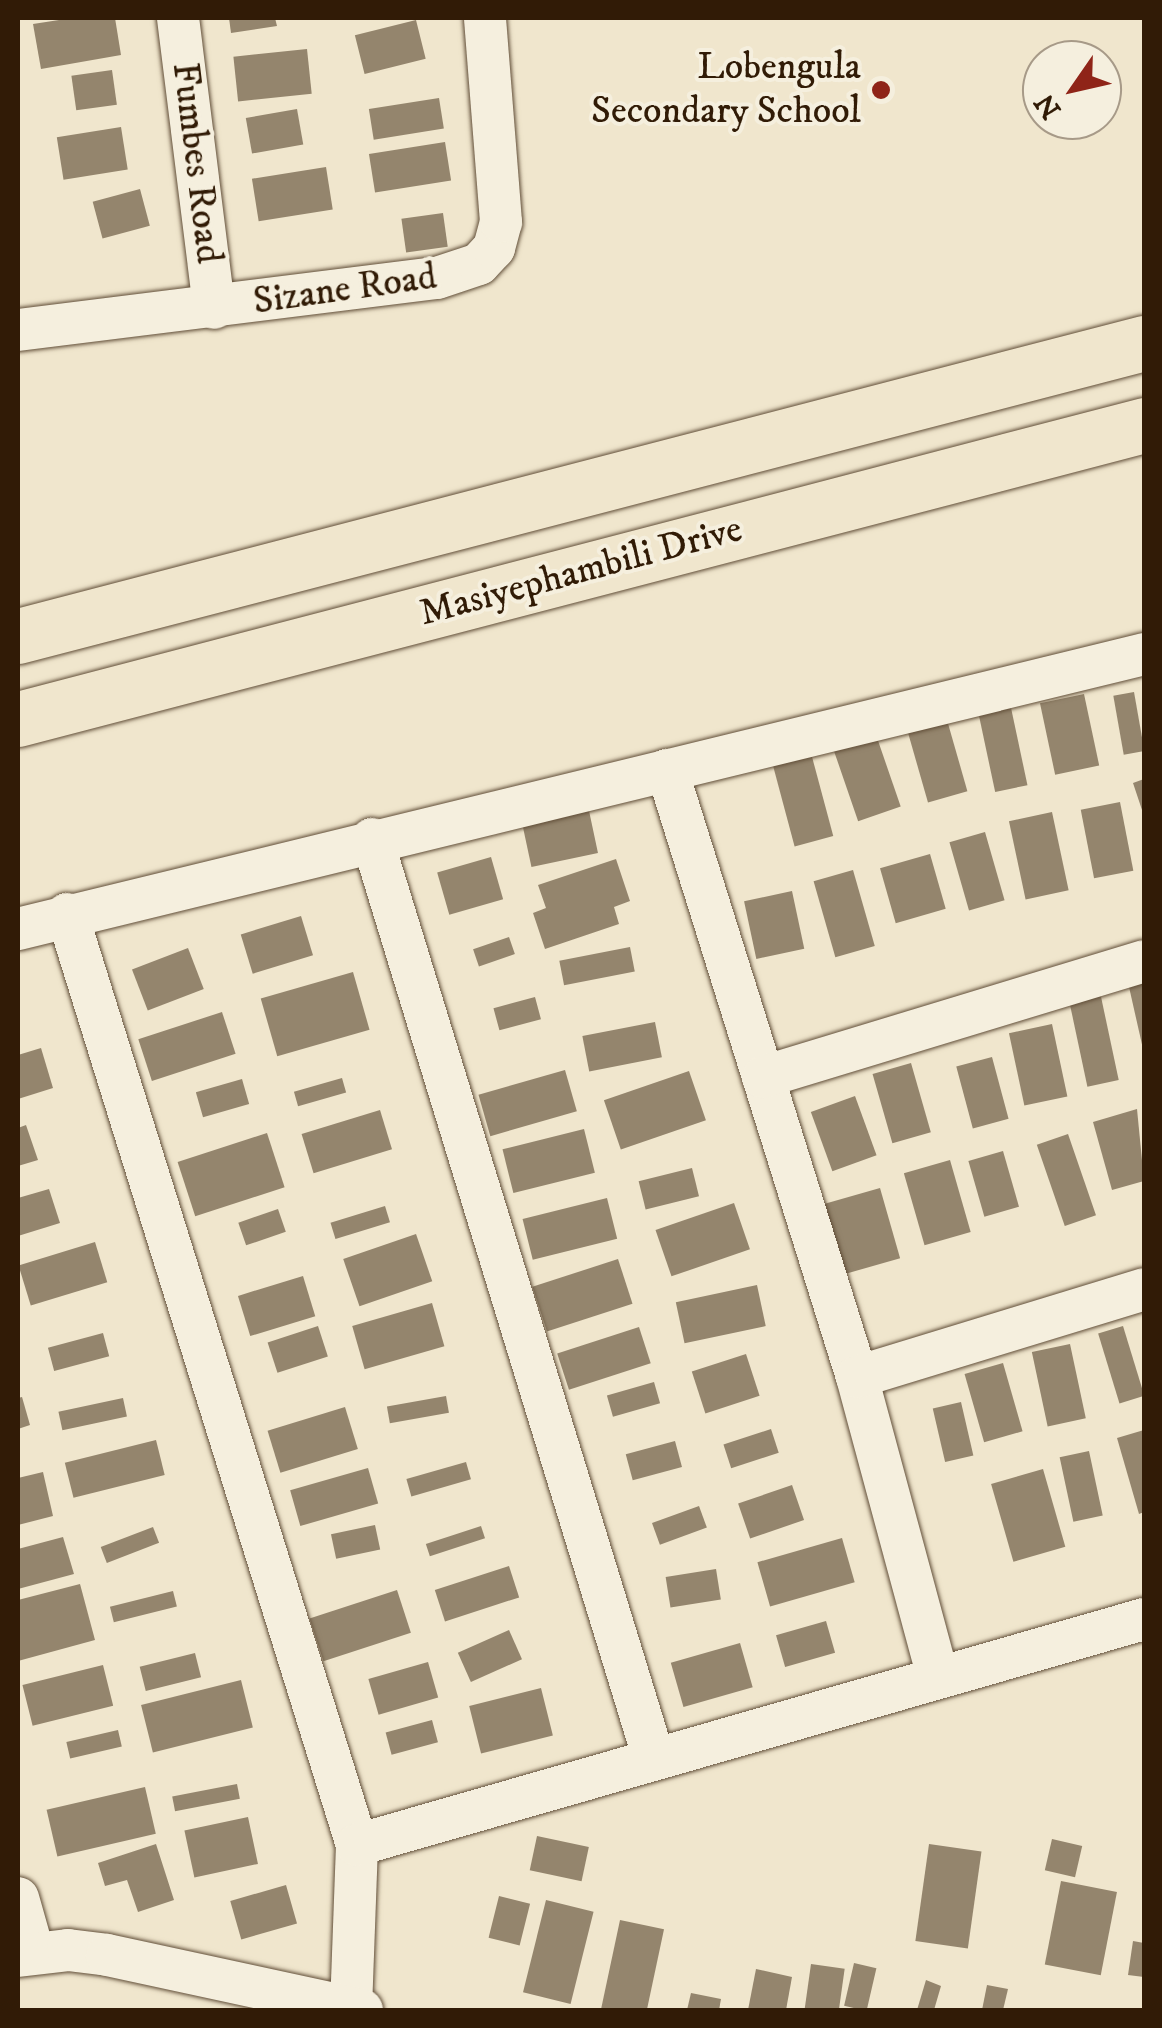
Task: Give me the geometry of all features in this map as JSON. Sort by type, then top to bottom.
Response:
[{"type":"main road","name":"Masiyephambili Drive","points":[[18,636],[1144,343]]},
{"type":"main road","name":"Masiyephambili Drive","points":[[18,719],[1144,425]]},
{"type":"street","name":"Fumbes Road","points":[[178,18],[214,308]]},
{"type":"street","name":"Sizane Road","points":[[18,330],[453,275],[494,248],[502,222],[485,18]]},
{"type":"street","points":[[18,929],[372,839],[1144,654]]},
{"type":"street","points":[[667,770],[857,1377],[936,1674]]},
{"type":"street","points":[[372,839],[652,1756]]},
{"type":"street","points":[[18,1898],[26,1953],[107,1954],[356,2009],[357,1845],[67,914]]},
{"type":"street","points":[[763,1077],[1144,962]]},
{"type":"street","points":[[857,1377],[1144,1289]]},
{"type":"street","points":[[357,1845],[936,1674],[1144,1620]]},
{"type":"building","points":[[72,18],[115,18],[121,55],[41,69],[33,24]]},
{"type":"building","points":[[229,18],[275,18],[277,26],[231,33]]},
{"type":"building","points":[[416,20],[426,59],[365,74],[355,35]]},
{"type":"building","points":[[307,49],[312,94],[238,101],[233,57]]},
{"type":"building","points":[[112,70],[117,105],[76,110],[71,76]]},
{"type":"building","points":[[439,98],[444,129],[374,140],[369,109]]},
{"type":"building","points":[[297,109],[303,144],[252,153],[246,118]]},
{"type":"building","points":[[121,127],[128,169],[64,180],[57,137]]},
{"type":"building","points":[[445,142],[451,181],[375,193],[369,154]]},
{"type":"building","points":[[326,167],[333,209],[259,221],[252,179]]},
{"type":"building","points":[[140,189],[150,226],[103,238],[93,202]]},
{"type":"building","points":[[443,213],[448,247],[406,253],[401,219]]},
{"type":"building","points":[[1134,692],[1144,751],[1124,755],[1113,696]]},
{"type":"building","points":[[1084,694],[1099,765],[1055,775],[1040,703]]},
{"type":"building","points":[[1010,703],[1027,785],[995,792],[978,710]]},
{"type":"building","points":[[947,720],[967,791],[928,802],[908,731]]},
{"type":"building","points":[[874,729],[901,807],[858,821],[831,744]]},
{"type":"building","points":[[811,753],[833,836],[795,846],[772,763]]},
{"type":"building","points":[[1144,779],[1144,816],[1133,783]]},
{"type":"building","points":[[1120,802],[1133,871],[1094,878],[1081,810]]},
{"type":"building","points":[[588,806],[598,853],[531,867],[521,820]]},
{"type":"building","points":[[1052,812],[1069,890],[1026,899],[1009,821]]},
{"type":"building","points":[[985,832],[1005,900],[969,910],[949,842]]},
{"type":"building","points":[[930,854],[946,909],[896,923],[880,868]]},
{"type":"building","points":[[491,857],[503,899],[449,915],[437,872]]},
{"type":"building","points":[[616,859],[630,901],[614,907],[619,924],[545,949],[533,913],[546,908],[538,885]]},
{"type":"building","points":[[853,870],[875,946],[835,957],[814,881]]},
{"type":"building","points":[[792,891],[804,949],[756,959],[744,901]]},
{"type":"building","points":[[301,916],[313,955],[253,974],[241,934]]},
{"type":"building","points":[[509,937],[515,954],[479,966],[473,949]]},
{"type":"building","points":[[630,947],[635,972],[564,985],[559,961]]},
{"type":"building","points":[[188,948],[204,989],[148,1011],[132,970]]},
{"type":"building","points":[[353,972],[370,1030],[277,1056],[261,998]]},
{"type":"building","points":[[1144,974],[1144,1049],[1143,1049],[1127,978]]},
{"type":"building","points":[[1100,992],[1119,1080],[1087,1087],[1069,999]]},
{"type":"building","points":[[535,997],[541,1019],[499,1030],[493,1008]]},
{"type":"building","points":[[222,1012],[236,1054],[152,1081],[138,1039]]},
{"type":"building","points":[[655,1022],[662,1057],[589,1071],[582,1036]]},
{"type":"building","points":[[1052,1024],[1067,1096],[1024,1106],[1009,1033]]},
{"type":"building","points":[[41,1048],[53,1088],[18,1099],[18,1055]]},
{"type":"building","points":[[992,1057],[1009,1119],[973,1128],[956,1067]]},
{"type":"building","points":[[911,1063],[931,1132],[892,1143],[873,1074]]},
{"type":"building","points":[[565,1070],[577,1111],[490,1136],[478,1095]]},
{"type":"building","points":[[689,1071],[706,1120],[621,1149],[604,1100]]},
{"type":"building","points":[[342,1078],[346,1092],[298,1106],[294,1092]]},
{"type":"building","points":[[242,1079],[249,1104],[203,1117],[196,1092]]},
{"type":"building","points":[[855,1096],[877,1155],[832,1171],[811,1112]]},
{"type":"building","points":[[1137,1109],[1144,1181],[1112,1190],[1093,1122]]},
{"type":"building","points":[[380,1110],[392,1149],[314,1173],[302,1134]]},
{"type":"building","points":[[26,1125],[38,1160],[18,1166],[18,1128]]},
{"type":"building","points":[[584,1129],[595,1173],[513,1193],[502,1149]]},
{"type":"building","points":[[267,1133],[285,1187],[195,1216],[178,1162]]},
{"type":"building","points":[[1068,1134],[1096,1215],[1065,1226],[1037,1145]]},
{"type":"building","points":[[1003,1151],[1019,1207],[984,1217],[968,1161]]},
{"type":"building","points":[[950,1160],[971,1232],[925,1245],[904,1173]]},
{"type":"building","points":[[692,1168],[699,1196],[646,1209],[639,1181]]},
{"type":"building","points":[[880,1188],[900,1258],[841,1275],[821,1205]]},
{"type":"building","points":[[49,1189],[60,1223],[18,1236],[18,1198]]},
{"type":"building","points":[[607,1198],[617,1239],[533,1260],[523,1219]]},
{"type":"building","points":[[734,1203],[750,1249],[671,1276],[656,1230]]},
{"type":"building","points":[[385,1206],[390,1222],[335,1239],[330,1223]]},
{"type":"building","points":[[278,1209],[286,1232],[246,1245],[238,1223]]},
{"type":"building","points":[[416,1234],[432,1281],[359,1306],[343,1259]]},
{"type":"building","points":[[95,1242],[107,1282],[31,1306],[18,1265]]},
{"type":"building","points":[[618,1259],[633,1304],[547,1332],[532,1287]]},
{"type":"building","points":[[303,1276],[315,1316],[250,1336],[238,1296]]},
{"type":"building","points":[[757,1285],[766,1326],[685,1343],[676,1302]]},
{"type":"building","points":[[432,1303],[444,1346],[365,1369],[352,1326]]},
{"type":"building","points":[[318,1326],[328,1356],[277,1373],[268,1342]]},
{"type":"building","points":[[1123,1326],[1144,1396],[1119,1403],[1098,1334]]},
{"type":"building","points":[[639,1327],[651,1363],[569,1390],[557,1354]]},
{"type":"building","points":[[103,1333],[109,1356],[54,1371],[48,1348]]},
{"type":"building","points":[[1070,1344],[1086,1418],[1048,1426],[1032,1352]]},
{"type":"building","points":[[746,1354],[760,1396],[705,1413],[692,1372]]},
{"type":"building","points":[[1003,1363],[1023,1431],[984,1442],[965,1374]]},
{"type":"building","points":[[654,1382],[660,1403],[613,1417],[607,1396]]},
{"type":"building","points":[[446,1396],[449,1413],[390,1423],[387,1406]]},
{"type":"building","points":[[22,1397],[30,1425],[18,1429],[18,1398]]},
{"type":"building","points":[[123,1398],[127,1417],[62,1430],[58,1412]]},
{"type":"building","points":[[961,1402],[973,1456],[945,1462],[933,1409]]},
{"type":"building","points":[[345,1407],[358,1449],[280,1473],[268,1431]]},
{"type":"building","points":[[771,1429],[779,1453],[731,1468],[723,1444]]},
{"type":"building","points":[[1144,1430],[1144,1512],[1139,1514],[1117,1438]]},
{"type":"building","points":[[156,1440],[165,1475],[74,1498],[65,1463]]},
{"type":"building","points":[[675,1441],[682,1467],[633,1480],[626,1454]]},
{"type":"building","points":[[1089,1451],[1103,1516],[1073,1522],[1060,1457]]},
{"type":"building","points":[[466,1462],[471,1479],[411,1496],[406,1479]]},
{"type":"building","points":[[368,1468],[378,1504],[300,1526],[290,1490]]},
{"type":"building","points":[[1043,1469],[1065,1547],[1013,1562],[991,1484]]},
{"type":"building","points":[[43,1472],[53,1516],[18,1525],[18,1478]]},
{"type":"building","points":[[792,1485],[804,1520],[750,1539],[738,1504]]},
{"type":"building","points":[[699,1506],[707,1528],[660,1545],[652,1523]]},
{"type":"building","points":[[375,1525],[380,1549],[336,1559],[331,1534]]},
{"type":"building","points":[[481,1526],[485,1538],[430,1556],[426,1544]]},
{"type":"building","points":[[153,1527],[159,1543],[107,1563],[101,1547]]},
{"type":"building","points":[[63,1537],[74,1574],[18,1589],[18,1549]]},
{"type":"building","points":[[842,1538],[855,1582],[770,1606],[757,1562]]},
{"type":"building","points":[[509,1566],[519,1597],[445,1621],[435,1590]]},
{"type":"building","points":[[716,1569],[721,1600],[670,1608],[666,1577]]},
{"type":"building","points":[[80,1584],[95,1640],[18,1661],[18,1600]]},
{"type":"building","points":[[397,1590],[411,1633],[323,1661],[310,1618]]},
{"type":"building","points":[[173,1591],[177,1607],[114,1622],[110,1607]]},
{"type":"building","points":[[826,1621],[835,1653],[785,1667],[776,1635]]},
{"type":"building","points":[[509,1630],[522,1659],[471,1682],[458,1653]]},
{"type":"building","points":[[740,1643],[753,1687],[683,1707],[671,1663]]},
{"type":"building","points":[[195,1653],[201,1677],[146,1691],[140,1667]]},
{"type":"building","points":[[428,1662],[438,1698],[379,1715],[368,1679]]},
{"type":"building","points":[[103,1665],[113,1706],[33,1726],[22,1685]]},
{"type":"building","points":[[241,1680],[253,1728],[153,1752],[141,1705]]},
{"type":"building","points":[[541,1688],[553,1736],[481,1753],[469,1706]]},
{"type":"building","points":[[432,1720],[438,1742],[392,1755],[386,1732]]},
{"type":"building","points":[[118,1730],[122,1747],[70,1758],[66,1742]]},
{"type":"building","points":[[237,1784],[240,1799],[175,1811],[172,1797]]},
{"type":"building","points":[[145,1787],[156,1834],[57,1856],[47,1810]]},
{"type":"building","points":[[248,1817],[258,1864],[194,1877],[184,1831]]},
{"type":"building","points":[[537,1836],[589,1847],[582,1881],[530,1870]]},
{"type":"building","points":[[1052,1839],[1082,1846],[1075,1877],[1045,1870]]},
{"type":"building","points":[[156,1844],[174,1900],[138,1912],[127,1880],[105,1886],[98,1863]]},
{"type":"building","points":[[929,1844],[981,1851],[968,1948],[915,1941]]},
{"type":"building","points":[[1061,1881],[1117,1892],[1101,1975],[1045,1964]]},
{"type":"building","points":[[286,1885],[297,1923],[241,1939],[230,1901]]},
{"type":"building","points":[[499,1896],[530,1904],[520,1945],[489,1938]]},
{"type":"building","points":[[546,1900],[594,1912],[571,2004],[523,1992]]},
{"type":"building","points":[[620,1920],[664,1929],[647,2010],[601,2010]]},
{"type":"building","points":[[1133,1941],[1144,1943],[1144,1977],[1128,1975]]},
{"type":"building","points":[[854,1963],[876,1968],[867,2010],[844,2006]]},
{"type":"building","points":[[811,1964],[845,1969],[839,2010],[805,2010]]},
{"type":"building","points":[[756,1969],[792,1977],[786,2010],[748,2010]]},
{"type":"building","points":[[926,1980],[941,1986],[934,2010],[917,2010]]},
{"type":"building","points":[[987,1985],[1008,1989],[1003,2010],[982,2010]]},
{"type":"building","points":[[691,1993],[721,1999],[719,2010],[687,2010]]},
{"type":"place","name":"Lobengula Secondary School","points":[[881,90]]}]
